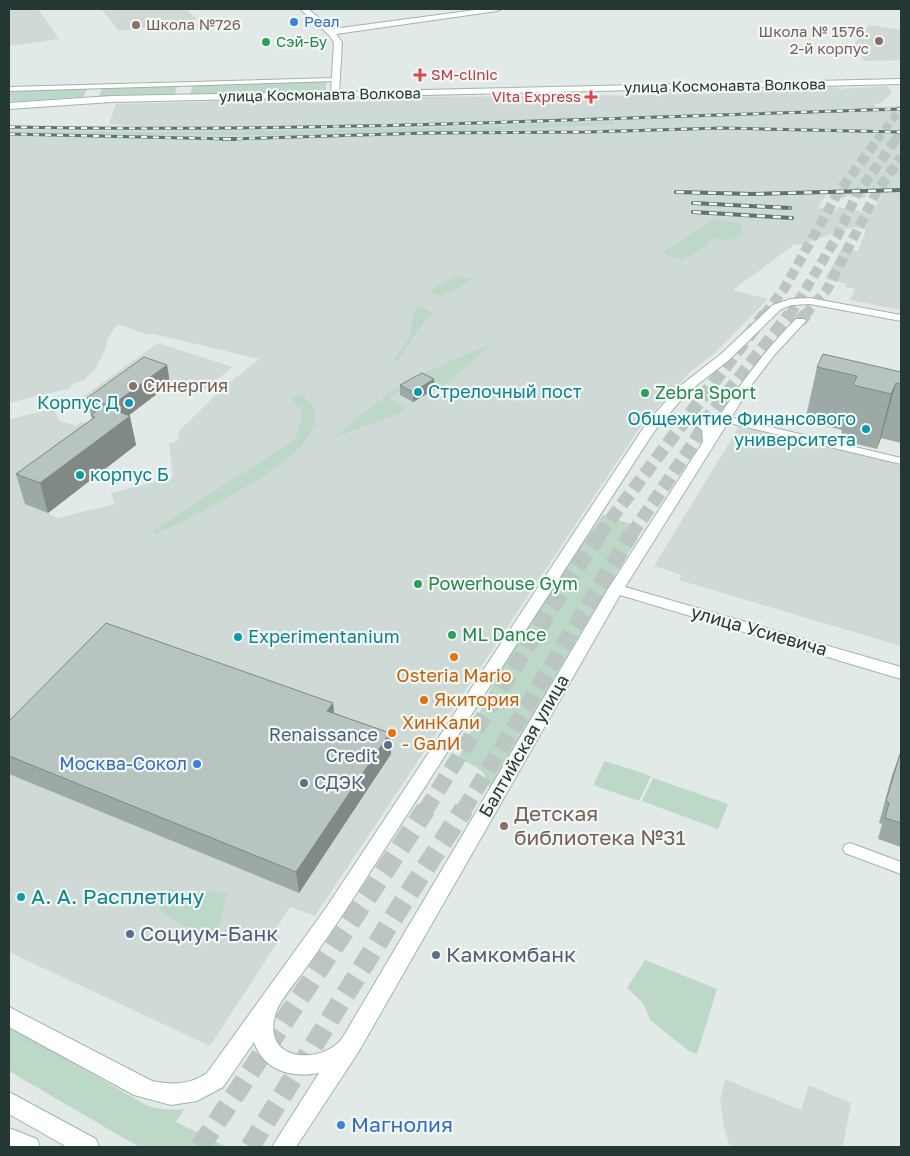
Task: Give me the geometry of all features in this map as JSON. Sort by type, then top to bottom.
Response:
[{"type":"street","points":[[304,9],[331,32],[338,42],[335,95]]},
{"type":"street","points":[[331,32],[497,9]]},
{"type":"street","points":[[9,89],[335,80]]},
{"type":"street","name":"улица Космонавта Волкова","points":[[9,106],[87,100],[899,80]]},
{"type":"street","points":[[9,1016],[142,1088],[174,1095],[194,1093],[204,1088],[214,1080],[333,914],[559,565],[653,424],[684,390],[725,358],[777,308],[791,302],[826,303],[901,318]]},
{"type":"street","name":"Балтийская улица","points":[[283,1147],[350,1044],[616,589],[747,383],[772,350],[800,320]]},
{"type":"street","points":[[653,424],[664,419],[674,418],[696,420],[708,429],[709,442]]},
{"type":"street","points":[[724,419],[901,461]]},
{"type":"street","name":"улица Усиевича","points":[[616,589],[901,673]]},
{"type":"street","points":[[850,849],[901,868]]},
{"type":"street","points":[[270,1002],[264,1020],[265,1040],[269,1051],[281,1060],[295,1064],[326,1061],[340,1055],[350,1044]]},
{"type":"street","points":[[15,1107],[88,1147]]},
{"type":"street","points":[[9,1139],[29,1147]]},
{"type":"shaded area","points":[[9,9],[38,9],[59,39],[9,46]]},
{"type":"shaded area","name":"Школа №726","points":[[101,9],[186,9],[197,19],[119,31]]},
{"type":"shaded area","name":"Школа № 1576. 2-й корпус","points":[[869,25],[901,30],[901,60],[865,61],[853,46]]},
{"type":"shaded area","points":[[887,86],[892,93],[881,103],[874,104],[876,107],[901,106],[901,310],[850,300],[855,289],[845,287],[847,284],[825,279],[842,248],[858,251],[866,230],[855,227],[841,230],[802,245],[795,244],[733,290],[768,299],[715,353],[691,371],[643,423],[315,916],[290,907],[273,933],[281,937],[210,1046],[9,952],[9,419],[54,409],[59,421],[77,426],[81,422],[98,428],[48,513],[57,518],[115,504],[111,493],[173,477],[169,443],[178,441],[179,431],[224,387],[259,359],[154,334],[146,334],[118,324],[107,339],[106,348],[94,371],[83,380],[71,385],[71,388],[9,403],[9,125],[158,127],[109,124],[116,104],[311,99],[311,103],[378,101],[379,99],[411,97],[655,95],[659,94],[658,91],[811,90],[811,88],[838,87],[839,89]],"holes":[[[868,193],[883,193],[871,214],[839,207],[836,211],[818,207],[826,195],[844,198],[847,195],[865,198]]]},
{"type":"shaded area","name":"Синергия","points":[[158,343],[233,367],[198,394],[170,384],[92,418],[88,408],[74,403]]},
{"type":"shaded area","points":[[740,425],[901,465],[901,646],[679,580],[682,575],[654,566]]},
{"type":"shaded area","points":[[725,1079],[801,1110],[809,1085],[851,1103],[843,1147],[730,1147],[724,1127],[720,1101]]},
{"type":"green space","points":[[326,81],[326,91],[190,95],[193,84]]},
{"type":"green space","points":[[177,85],[175,94],[99,96],[103,86]]},
{"type":"green space","points":[[88,87],[83,97],[9,102],[9,90]]},
{"type":"green space","points":[[613,122],[614,124],[486,131],[302,135],[79,136],[20,131],[168,132],[391,129]]},
{"type":"green space","points":[[715,219],[741,224],[742,233],[729,241],[713,237],[705,247],[681,260],[662,253]]},
{"type":"green space","points":[[457,275],[471,280],[440,297],[429,291]]},
{"type":"green space","points":[[418,306],[434,313],[424,321],[397,362],[394,361],[409,338],[415,309]]},
{"type":"green space","points":[[486,346],[488,347],[442,387],[419,380],[389,398],[407,407],[402,412],[335,437],[389,393],[428,371]]},
{"type":"green space","points":[[302,395],[312,404],[314,414],[313,427],[302,444],[286,459],[242,489],[193,516],[156,534],[152,531],[296,439],[303,413],[291,398]]},
{"type":"green space","points":[[603,515],[643,528],[489,789],[486,777],[479,769],[458,759],[505,658],[547,593]]},
{"type":"green space","points":[[605,761],[651,776],[639,801],[593,785]]},
{"type":"green space","points":[[653,778],[728,804],[718,829],[642,801]]},
{"type":"green space","points":[[170,889],[194,894],[211,891],[227,893],[219,927],[208,934],[183,926],[161,912],[158,899]]},
{"type":"green space","points":[[645,960],[717,989],[697,1054],[689,1051],[650,1020],[643,1003],[627,988]]},
{"type":"green space","points":[[9,1026],[146,1105],[165,1109],[184,1109],[176,1122],[227,1147],[139,1147],[9,1071]]},
{"type":"building","points":[[823,354],[901,372],[901,384],[896,383],[891,394],[853,385],[857,376],[817,367]]},
{"type":"building","points":[[144,357],[167,365],[111,406],[87,398]]},
{"type":"building","points":[[422,373],[434,379],[413,392],[400,385]]},
{"type":"building","points":[[103,406],[130,416],[40,483],[16,474],[95,417],[91,415]]},
{"type":"building","name":"Москва-Сокол","points":[[106,623],[333,703],[327,711],[390,733],[296,872],[9,756],[9,721]]},
{"type":"building","points":[[900,754],[901,823],[885,818],[889,803],[886,801]]},
{"type":"tunnel","points":[[877,140],[901,108]]},
{"type":"tunnel","points":[[895,140],[901,132]]},
{"type":"tunnel","points":[[764,315],[784,289],[836,196],[878,139]]},
{"type":"tunnel","points":[[790,315],[837,237],[856,196],[896,139]]},
{"type":"tunnel","points":[[805,315],[828,288],[876,193],[901,157]]},
{"type":"tunnel","points":[[599,535],[765,314]]},
{"type":"tunnel","points":[[631,535],[692,445],[709,416],[790,314]]},
{"type":"tunnel","points":[[800,321],[806,314]]},
{"type":"tunnel","points":[[425,811],[572,575],[600,534]]},
{"type":"tunnel","points":[[463,811],[631,534]]},
{"type":"tunnel","points":[[200,1147],[426,809]]},
{"type":"tunnel","points":[[250,1147],[405,899],[464,809]]},
{"type":"railway","points":[[9,127],[232,128],[343,126],[901,109]]},
{"type":"railway","points":[[230,139],[426,133],[586,132],[723,128],[901,132]]},
{"type":"railway","points":[[9,134],[230,139]]},
{"type":"railway","points":[[223,139],[230,139]]},
{"type":"railway","points":[[230,139],[235,139]]},
{"type":"railway","points":[[676,192],[752,194],[901,190]]},
{"type":"railway","points":[[693,203],[790,208]]},
{"type":"railway","points":[[693,212],[792,218]]},
{"type":"place","name":"Реал","points":[[294,22]]},
{"type":"place","name":"Школа №726","points":[[136,25]]},
{"type":"place","name":"Школа № 1576. 2-й корпус","points":[[879,41]]},
{"type":"place","name":"Сэй-Бу","points":[[266,42]]},
{"type":"place","name":"SM-clinic","points":[[420,75]]},
{"type":"place","name":"Vita Express","points":[[591,97]]},
{"type":"place","name":"Синергия","points":[[133,386]]},
{"type":"place","name":"Стрелочный пост","points":[[418,392]]},
{"type":"place","name":"Zebra Sport","points":[[645,393]]},
{"type":"place","name":"Корпус Д","points":[[129,403]]},
{"type":"place","name":"Общежитие Финансового университета","points":[[866,429]]},
{"type":"place","name":"корпус Б","points":[[80,475]]},
{"type":"place","name":"Powerhouse Gym","points":[[418,584]]},
{"type":"place","name":"ML Dance","points":[[452,635]]},
{"type":"place","name":"Experimentanium","points":[[238,637]]},
{"type":"place","name":"Osteria Mario","points":[[454,657]]},
{"type":"place","name":"Якитория","points":[[424,700]]},
{"type":"place","name":"ХинКали - GалИ","points":[[392,733]]},
{"type":"place","name":"Renaissance Credit","points":[[388,745]]},
{"type":"place","name":"Москва-Сокол","points":[[197,764]]},
{"type":"place","name":"СДЭК","points":[[304,783]]},
{"type":"place","name":"Детская библиотека №31","points":[[504,826]]},
{"type":"place","name":"А. А. Расплетину","points":[[21,897]]},
{"type":"place","name":"Социум-Банк","points":[[130,934]]},
{"type":"place","name":"Камкомбанк","points":[[436,955]]},
{"type":"place","name":"Магнолия","points":[[341,1125]]}]
